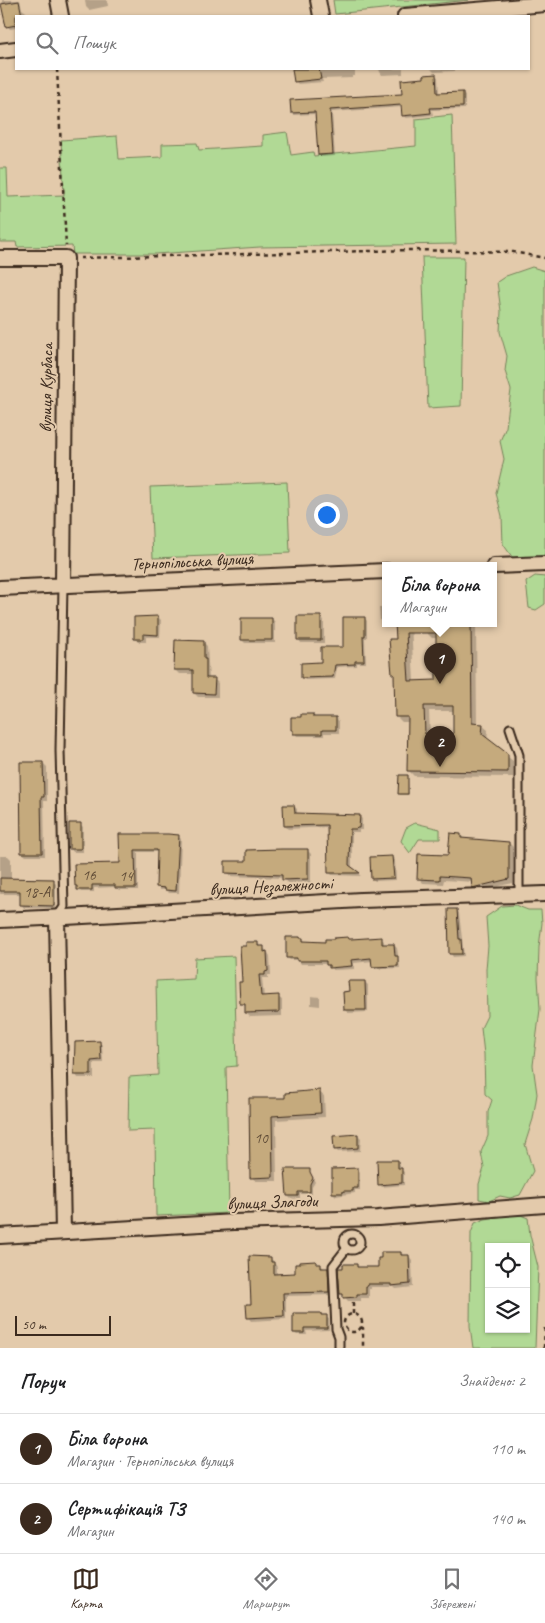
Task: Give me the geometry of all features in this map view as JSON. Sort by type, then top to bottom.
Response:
[{"type":"street","points":[[58,0],[60,15]]},
{"type":"street","points":[[318,0],[321,15]]},
{"type":"street","points":[[417,15],[545,4]]},
{"type":"street","points":[[0,51],[15,49]]},
{"type":"street","points":[[0,258],[66,258]]},
{"type":"street","name":"вулиця Курбаса","points":[[63,585],[66,258]]},
{"type":"street","points":[[497,566],[545,564]]},
{"type":"street","name":"Тернопільська вулиця","points":[[0,588],[382,571]]},
{"type":"street","name":"вулиця Незалежності","points":[[0,920],[269,905],[545,894]]},
{"type":"street","points":[[57,918],[63,1232]]},
{"type":"street","name":"вулиця Злагоди","points":[[0,1236],[234,1222],[352,1219],[545,1205]]},
{"type":"lane","points":[[57,918],[64,907],[60,750],[63,585]]},
{"type":"lane","points":[[510,728],[519,755],[519,894]]},
{"type":"lane","points":[[352,1219],[353,1234]]},
{"type":"lane","points":[[353,1234],[359,1238],[359,1245],[354,1250],[347,1248],[344,1244],[345,1239],[353,1234]]},
{"type":"lane","points":[[339,1348],[339,1337],[335,1321],[333,1266],[347,1248]]},
{"type":"path","points":[[57,70],[66,258],[412,250],[513,252],[545,258]]},
{"type":"path","points":[[353,1301],[353,1314]]},
{"type":"path","points":[[353,1314],[361,1319],[363,1348]]},
{"type":"path","points":[[353,1314],[345,1318],[344,1327],[348,1331],[354,1332],[361,1328]]},
{"type":"path","points":[[544,1348],[545,1325]]},
{"type":"green space","points":[[333,0],[469,0],[335,14]]},
{"type":"green space","points":[[452,115],[456,244],[260,247],[155,254],[73,254],[72,246],[17,247],[16,242],[0,242],[0,168],[7,168],[8,197],[64,195],[61,140],[117,136],[119,159],[162,157],[162,144],[197,143],[199,150],[263,146],[263,135],[287,132],[291,155],[313,152],[314,156],[416,146],[416,119]]},
{"type":"green space","points":[[422,257],[464,257],[461,406],[428,408]]},
{"type":"green space","points":[[532,267],[545,271],[545,558],[515,561],[503,544],[502,516],[496,493],[504,459],[500,441],[506,427],[511,390],[505,371],[507,356],[500,332],[501,311],[497,282],[506,276]]},
{"type":"green space","points":[[287,482],[290,553],[153,558],[150,487]]},
{"type":"green space","points":[[535,576],[545,577],[545,604],[536,610],[529,608],[526,582]]},
{"type":"green space","points":[[415,823],[440,829],[440,839],[419,839],[410,853],[401,841],[406,828]]},
{"type":"green space","points":[[515,905],[528,910],[541,910],[542,923],[538,978],[540,1009],[533,1065],[537,1094],[533,1119],[525,1144],[533,1171],[520,1195],[510,1198],[500,1196],[489,1201],[479,1199],[479,1184],[484,1168],[481,1152],[488,1136],[488,1112],[492,1100],[485,1094],[481,1028],[487,1016],[486,969],[488,946],[486,917],[502,906]]},
{"type":"green space","points":[[234,956],[237,1066],[226,1067],[229,1213],[156,1216],[155,1130],[128,1131],[129,1077],[158,1075],[156,981],[194,979],[195,958]]},
{"type":"green space","points":[[518,1214],[528,1218],[538,1267],[535,1348],[473,1348],[470,1326],[471,1233],[475,1223],[485,1219]]},
{"type":"building","points":[[19,1],[22,15],[15,15],[15,25],[6,27],[1,4]]},
{"type":"building","points":[[292,70],[319,70],[321,79],[294,82]]},
{"type":"building","points":[[436,74],[437,93],[463,92],[463,107],[430,108],[431,113],[402,116],[401,105],[330,110],[333,154],[318,155],[315,112],[291,113],[290,100],[402,94],[401,80],[424,78],[424,75]]},
{"type":"building","points":[[158,616],[158,635],[143,634],[143,639],[134,639],[134,617]]},
{"type":"building","points":[[297,616],[321,616],[321,640],[297,640]]},
{"type":"building","points":[[343,617],[365,617],[365,636],[363,636],[364,661],[355,661],[355,664],[335,665],[333,677],[301,678],[301,663],[321,662],[321,647],[343,647]]},
{"type":"building","points":[[241,618],[272,618],[272,640],[241,640]]},
{"type":"building","points":[[395,627],[471,627],[472,723],[483,724],[482,734],[508,754],[508,772],[407,771],[408,717],[395,717],[394,674],[392,674],[389,639],[396,639]],"holes":[[[406,633],[436,633],[436,680],[409,681]],[[424,706],[453,706],[453,734],[425,734]]]},
{"type":"building","points":[[175,640],[204,641],[206,678],[215,678],[214,694],[193,693],[193,670],[174,670]]},
{"type":"building","points":[[301,714],[313,714],[313,717],[336,717],[336,730],[322,730],[322,734],[293,734],[293,730],[291,730],[291,717],[301,717]]},
{"type":"building","points":[[20,762],[43,762],[44,797],[41,797],[42,853],[21,853]]},
{"type":"building","points":[[399,775],[408,775],[408,794],[398,794]]},
{"type":"building","points":[[283,805],[294,805],[295,813],[360,815],[359,828],[350,829],[349,865],[360,873],[328,873],[327,825],[284,826]]},
{"type":"building","points":[[69,823],[81,823],[81,849],[69,849]]},
{"type":"building","points":[[450,833],[461,834],[461,838],[509,842],[509,879],[472,888],[471,878],[440,876],[440,880],[417,879],[418,854],[448,855]]},
{"type":"building","points":[[119,834],[179,835],[176,891],[156,887],[157,850],[135,850],[136,888],[115,888],[115,885],[92,885],[92,890],[77,890],[77,886],[75,886],[74,864],[120,863]]},
{"type":"building","points":[[308,849],[308,879],[282,880],[282,875],[225,873],[225,861],[246,861],[246,850]]},
{"type":"building","points":[[392,856],[394,878],[371,879],[370,857]]},
{"type":"building","points":[[0,878],[54,879],[54,906],[20,905],[20,891],[0,891]]},
{"type":"building","points":[[448,909],[457,909],[462,954],[449,954]]},
{"type":"building","points":[[286,937],[300,937],[303,938],[303,941],[325,942],[325,939],[334,938],[382,937],[382,944],[394,944],[395,956],[398,956],[398,966],[372,967],[371,958],[351,960],[352,966],[329,968],[329,965],[326,965],[326,961],[297,961],[297,958],[286,958]]},
{"type":"building","points":[[246,942],[258,942],[258,946],[264,946],[264,952],[267,951],[268,971],[265,972],[265,975],[259,975],[261,996],[279,995],[279,1012],[245,1013],[245,1004],[240,1004],[239,982],[242,982],[240,946],[246,946]]},
{"type":"building","points":[[348,981],[365,981],[366,1010],[344,1010],[343,992],[349,991]]},
{"type":"building","points":[[100,1041],[101,1060],[91,1061],[91,1075],[74,1075],[75,1042]]},
{"type":"building","points":[[320,1090],[321,1113],[272,1116],[273,1177],[250,1178],[249,1098],[285,1098],[285,1093]]},
{"type":"building","points":[[358,1134],[358,1148],[334,1150],[333,1136]]},
{"type":"building","points":[[377,1160],[398,1160],[398,1168],[402,1168],[402,1183],[378,1185]]},
{"type":"building","points":[[358,1168],[358,1188],[353,1188],[353,1191],[343,1191],[343,1193],[332,1193],[332,1169]]},
{"type":"building","points":[[285,1169],[310,1169],[313,1178],[310,1184],[310,1192],[298,1192],[298,1196],[287,1196]]},
{"type":"building","points":[[381,1252],[401,1252],[401,1255],[409,1255],[410,1284],[391,1286],[391,1284],[368,1284],[366,1286],[366,1294],[357,1294],[357,1297],[343,1298],[343,1294],[340,1294],[338,1268],[343,1268],[343,1264],[357,1264],[357,1267],[378,1267],[378,1258],[381,1258]]},
{"type":"building","points":[[249,1256],[271,1257],[271,1262],[274,1262],[274,1274],[295,1273],[295,1264],[316,1261],[316,1264],[321,1264],[321,1268],[328,1268],[329,1292],[283,1293],[284,1316],[247,1318],[246,1304],[251,1304]]},
{"type":"building","points":[[293,1313],[321,1313],[321,1315],[327,1315],[327,1328],[304,1328],[304,1333],[293,1333]]},
{"type":"place","name":"Біла ворона","points":[[440,684]]},
{"type":"place","name":"Сертифікація ТЗ","points":[[440,767]]}]
